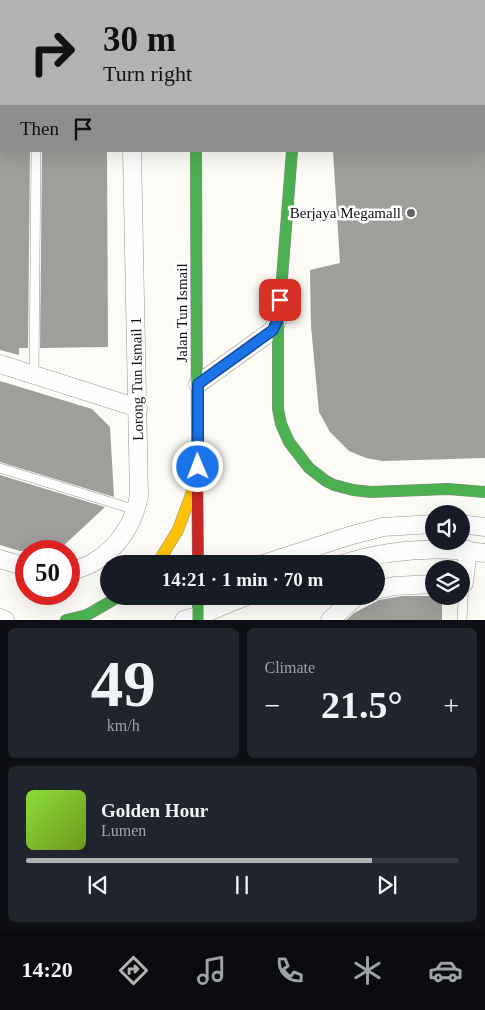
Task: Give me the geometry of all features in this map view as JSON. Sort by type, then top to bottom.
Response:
[{"type":"main road","points":[[289,153],[278,318],[279,410],[282,426],[296,453],[314,472],[334,485],[366,491],[385,492],[467,488],[485,492]]},
{"type":"main road","name":"Jalan Tun Ismail","points":[[194,155],[198,384],[198,555]]},
{"type":"main road","points":[[164,555],[179,528],[190,498],[198,467]]},
{"type":"main road","points":[[66,620],[73,620],[106,605]]},
{"type":"main road","points":[[193,619],[196,605]]},
{"type":"street","name":"Lorong Tun Ismail 1","points":[[80,568],[93,563],[109,551],[124,534],[136,510],[139,496],[132,152]]},
{"type":"street","points":[[198,384],[273,330],[278,318]]},
{"type":"street","points":[[0,364],[138,408]]},
{"type":"street","points":[[291,555],[383,527],[425,525]]},
{"type":"street","points":[[470,525],[485,527]]},
{"type":"street","points":[[372,555],[401,550],[476,552],[470,566]]},
{"type":"street","points":[[0,559],[15,564]]},
{"type":"street","points":[[385,588],[425,584]]},
{"type":"street","points":[[193,619],[226,605]]},
{"type":"street","points":[[330,620],[347,605]]},
{"type":"street","points":[[0,618],[5,620]]},
{"type":"lane","points":[[34,374],[36,152]]},
{"type":"lane","points":[[0,468],[136,510]]},
{"type":"lane","points":[[462,605],[462,620]]},
{"type":"building","points":[[0,152],[30,152],[28,348],[19,348],[19,355],[0,350]]},
{"type":"building","points":[[42,152],[107,152],[108,347],[40,348]]},
{"type":"building","name":"Berjaya Megamall","points":[[333,152],[485,152],[485,458],[382,461],[366,458],[349,451],[330,432],[319,412],[311,326],[310,270],[340,263]]},
{"type":"building","points":[[0,381],[92,409],[110,427],[114,497],[0,462]]},
{"type":"building","points":[[0,475],[105,507],[70,540],[15,540],[15,550],[0,545]]},
{"type":"building","points":[[402,596],[425,596],[425,605],[442,605],[442,620],[346,620],[354,613],[369,605],[385,605],[385,599]]},
{"type":"traffic: fast","points":[[196,152],[197,447]]},
{"type":"traffic: fast","points":[[292,152],[278,329],[278,409],[281,424],[289,442],[309,468],[326,481],[353,490],[371,492],[448,489],[485,492]]},
{"type":"traffic: fast","points":[[66,620],[87,615],[104,605]]},
{"type":"traffic: fast","points":[[198,605],[198,620]]},
{"type":"traffic: slow","points":[[163,555],[178,530],[192,492]]},
{"type":"traffic: jam","points":[[197,447],[198,555]]},
{"type":"place","name":"Berjaya Megamall","points":[[411,213]]},
{"type":"route","points":[[198,467],[198,384],[273,330],[278,318],[280,300]]}]
